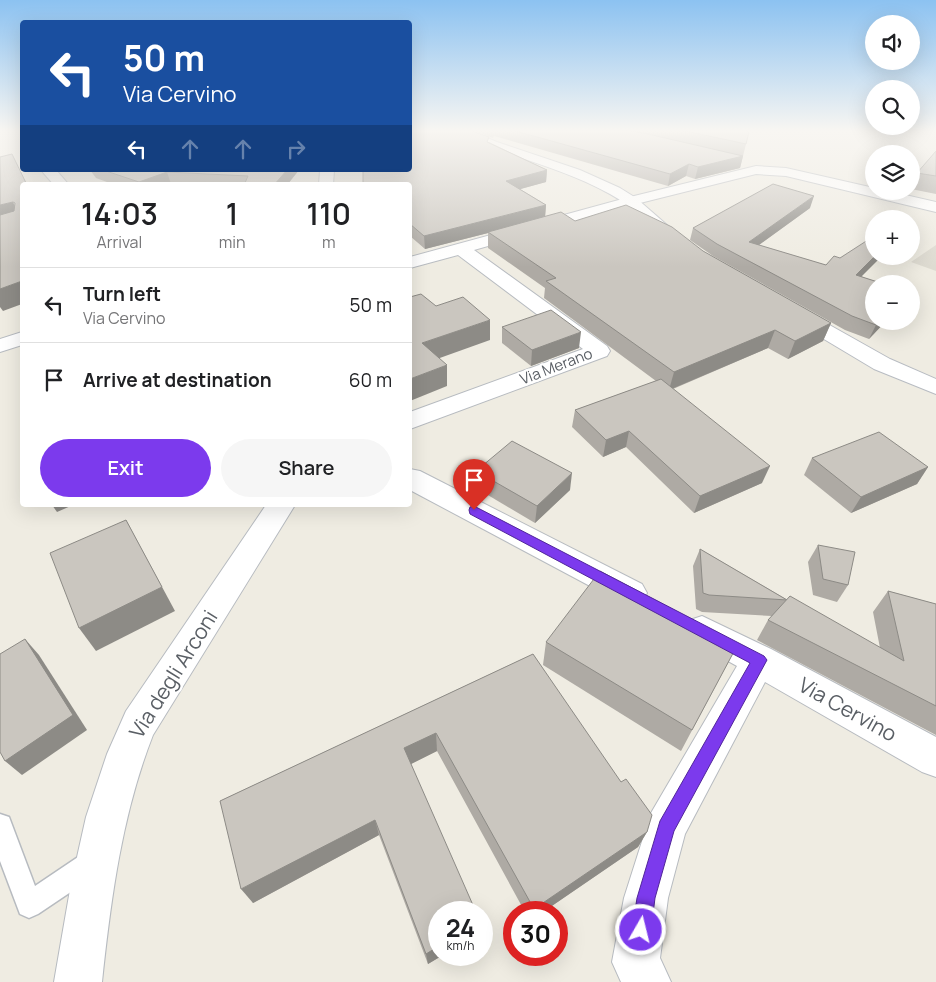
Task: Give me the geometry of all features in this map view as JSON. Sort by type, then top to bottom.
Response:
[{"type":"street","points":[[580,176],[631,201],[691,252]]},
{"type":"street","points":[[412,262],[728,176]]},
{"type":"street","points":[[802,176],[936,207]]},
{"type":"street","name":"Via Merano","points":[[412,420],[599,351],[461,249]]},
{"type":"street","points":[[781,306],[882,364],[936,387]]},
{"type":"street","points":[[0,346],[20,339]]},
{"type":"street","name":"Via Cervino","points":[[412,479],[759,660],[936,758]]},
{"type":"street","name":"Via degli Arconi","points":[[78,982],[98,859],[118,772],[139,724],[280,507]]},
{"type":"street","points":[[647,982],[636,962],[646,898],[666,828],[759,660]]},
{"type":"lane","points":[[0,826],[29,905],[98,859]]},
{"type":"shaded area","points":[[936,245],[936,271],[919,265],[920,256]]},
{"type":"building","points":[[0,176],[23,176],[26,182],[20,182],[20,282],[0,289],[0,215],[14,211],[15,203],[0,205]]},
{"type":"building","points":[[120,176],[156,176],[139,182]]},
{"type":"building","points":[[244,176],[282,176],[277,182],[245,182],[248,176]]},
{"type":"building","points":[[363,176],[525,176],[506,181],[546,205],[424,236],[412,226],[412,182],[363,182]]},
{"type":"building","points":[[773,184],[814,196],[749,242],[826,265],[834,256],[840,258],[865,242],[866,265],[856,275],[865,278],[865,321],[852,316],[717,244],[693,228]]},
{"type":"building","points":[[626,205],[672,227],[703,251],[831,323],[795,341],[775,330],[674,372],[546,281],[556,278],[488,232],[561,212],[575,221]]},
{"type":"building","points":[[421,294],[436,306],[463,297],[490,320],[422,343],[447,365],[412,378],[412,296]]},
{"type":"building","points":[[551,310],[581,332],[532,350],[502,327]]},
{"type":"building","points":[[661,379],[770,466],[700,496],[629,431],[606,440],[575,410]]},
{"type":"building","points":[[879,432],[928,467],[861,497],[812,458]]},
{"type":"building","points":[[512,441],[572,473],[537,506],[476,471]]},
{"type":"building","points":[[126,520],[162,587],[79,628],[50,553]]},
{"type":"building","points":[[818,545],[855,552],[848,585],[823,579]]},
{"type":"building","points":[[700,549],[787,600],[703,593]]},
{"type":"building","points":[[600,571],[738,644],[692,730],[546,642]]},
{"type":"building","points":[[888,591],[936,604],[936,706],[768,620],[790,596],[904,661]]},
{"type":"building","points":[[25,639],[73,715],[5,761],[0,752],[0,654]]},
{"type":"building","points":[[533,654],[621,782],[626,779],[652,815],[647,832],[546,901],[530,901],[436,733],[404,748],[471,901],[428,901],[428,953],[426,954],[375,820],[241,889],[220,801]]},
{"type":"route","points":[[474,510],[759,660],[666,828],[646,898],[641,930]]}]
